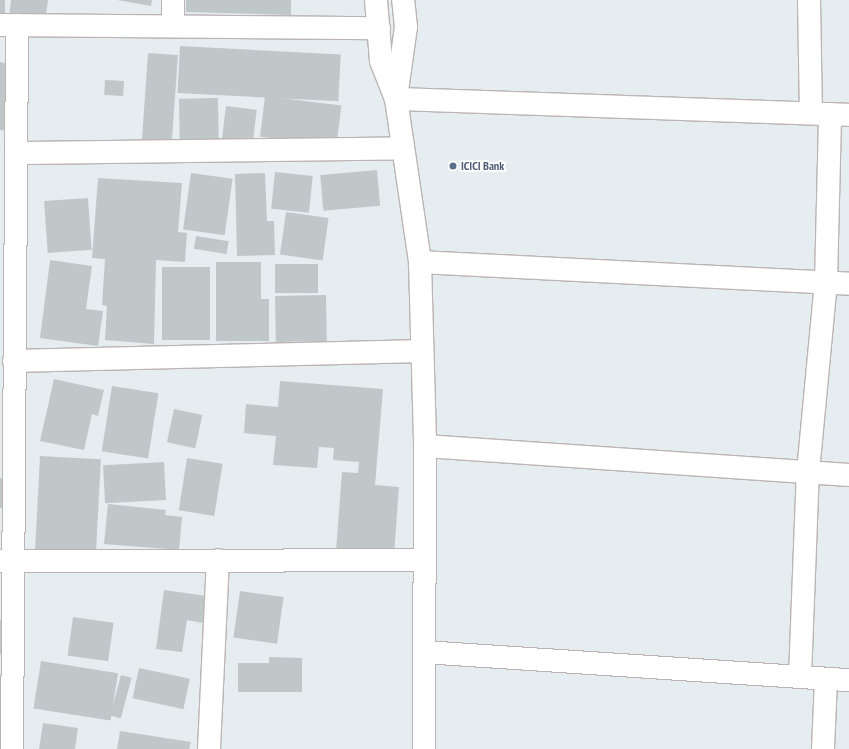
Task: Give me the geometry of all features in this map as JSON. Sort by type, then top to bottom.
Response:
[{"type":"street","points":[[173,0],[173,26]]},
{"type":"street","points":[[376,0],[381,61],[396,99],[420,262],[425,446],[424,749]]},
{"type":"street","points":[[396,99],[406,27],[403,0]]},
{"type":"street","points":[[800,677],[808,472],[826,282],[830,114],[809,0]]},
{"type":"street","points":[[12,749],[7,561],[14,361],[16,153],[8,25],[379,28]]},
{"type":"street","points":[[396,99],[830,114]]},
{"type":"street","points":[[16,153],[403,148]]},
{"type":"street","points":[[420,262],[849,284]]},
{"type":"street","points":[[14,361],[422,351]]},
{"type":"street","points":[[425,446],[849,474]]},
{"type":"street","points":[[209,749],[218,560]]},
{"type":"street","points":[[7,561],[424,560]]},
{"type":"street","points":[[424,652],[849,680]]},
{"type":"street","points":[[823,749],[826,679]]},
{"type":"building","points":[[0,0],[5,0],[5,18],[0,18]]},
{"type":"building","points":[[11,0],[48,0],[45,22],[9,17]]},
{"type":"building","points":[[117,0],[152,0],[151,6]]},
{"type":"building","points":[[186,0],[291,0],[291,15],[186,12]]},
{"type":"building","points":[[180,46],[341,54],[338,101],[178,93]]},
{"type":"building","points":[[148,53],[178,55],[172,145],[142,143]]},
{"type":"building","points":[[0,62],[16,65],[6,131],[0,130]]},
{"type":"building","points":[[105,80],[124,81],[123,96],[104,95]]},
{"type":"building","points":[[265,96],[341,105],[336,146],[260,137]]},
{"type":"building","points":[[218,98],[219,142],[180,143],[179,99]]},
{"type":"building","points":[[226,106],[257,110],[252,147],[221,143]]},
{"type":"building","points":[[377,170],[380,206],[323,211],[320,175]]},
{"type":"building","points":[[275,172],[313,176],[309,213],[271,209]]},
{"type":"building","points":[[191,173],[233,179],[225,235],[183,229]]},
{"type":"building","points":[[265,173],[267,221],[274,221],[275,255],[237,256],[235,174]]},
{"type":"building","points":[[98,178],[182,183],[178,232],[187,233],[185,262],[156,260],[154,344],[105,340],[107,306],[102,305],[105,259],[92,258]]},
{"type":"building","points":[[88,198],[92,250],[48,253],[44,201]]},
{"type":"building","points":[[286,212],[329,218],[323,261],[280,255]]},
{"type":"building","points":[[196,236],[229,241],[227,254],[194,249]]},
{"type":"building","points":[[50,260],[92,266],[86,309],[103,311],[98,346],[40,338]]},
{"type":"building","points":[[216,262],[261,262],[261,299],[269,299],[269,341],[216,341]]},
{"type":"building","points":[[275,264],[318,264],[318,293],[275,293]]},
{"type":"building","points":[[162,267],[210,267],[210,340],[162,340]]},
{"type":"building","points":[[326,295],[327,341],[276,342],[275,296]]},
{"type":"building","points":[[54,379],[104,390],[98,416],[92,414],[84,450],[40,441]]},
{"type":"building","points":[[280,381],[383,389],[375,485],[399,487],[394,555],[336,551],[342,472],[358,473],[359,462],[333,460],[334,448],[319,447],[317,468],[273,465],[276,436],[244,433],[246,404],[278,407]]},
{"type":"building","points":[[112,386],[158,393],[148,459],[102,451]]},
{"type":"building","points":[[174,409],[202,415],[195,448],[167,442]]},
{"type":"building","points":[[40,456],[101,459],[96,555],[35,552]]},
{"type":"building","points":[[187,458],[223,464],[214,516],[179,510]]},
{"type":"building","points":[[164,462],[166,500],[105,503],[103,465]]},
{"type":"building","points":[[0,478],[8,479],[4,508],[0,508]]},
{"type":"building","points":[[108,504],[166,510],[165,515],[182,517],[179,550],[104,544]]},
{"type":"building","points":[[164,590],[207,596],[203,623],[187,620],[182,652],[156,649]]},
{"type":"building","points":[[240,591],[284,597],[277,644],[233,638]]},
{"type":"building","points":[[73,617],[114,623],[108,661],[68,656]]},
{"type":"building","points":[[0,620],[10,621],[6,655],[0,654]]},
{"type":"building","points":[[269,657],[302,658],[302,692],[238,692],[238,663],[269,663]]},
{"type":"building","points":[[41,661],[118,673],[111,721],[33,708]]},
{"type":"building","points":[[139,668],[190,679],[183,709],[133,698]]},
{"type":"building","points":[[121,675],[132,678],[121,718],[110,716]]},
{"type":"building","points":[[43,723],[78,728],[75,749],[39,749]]},
{"type":"building","points":[[120,731],[191,742],[189,749],[117,749]]},
{"type":"place","name":"ICICI Bank","points":[[453,166]]}]
